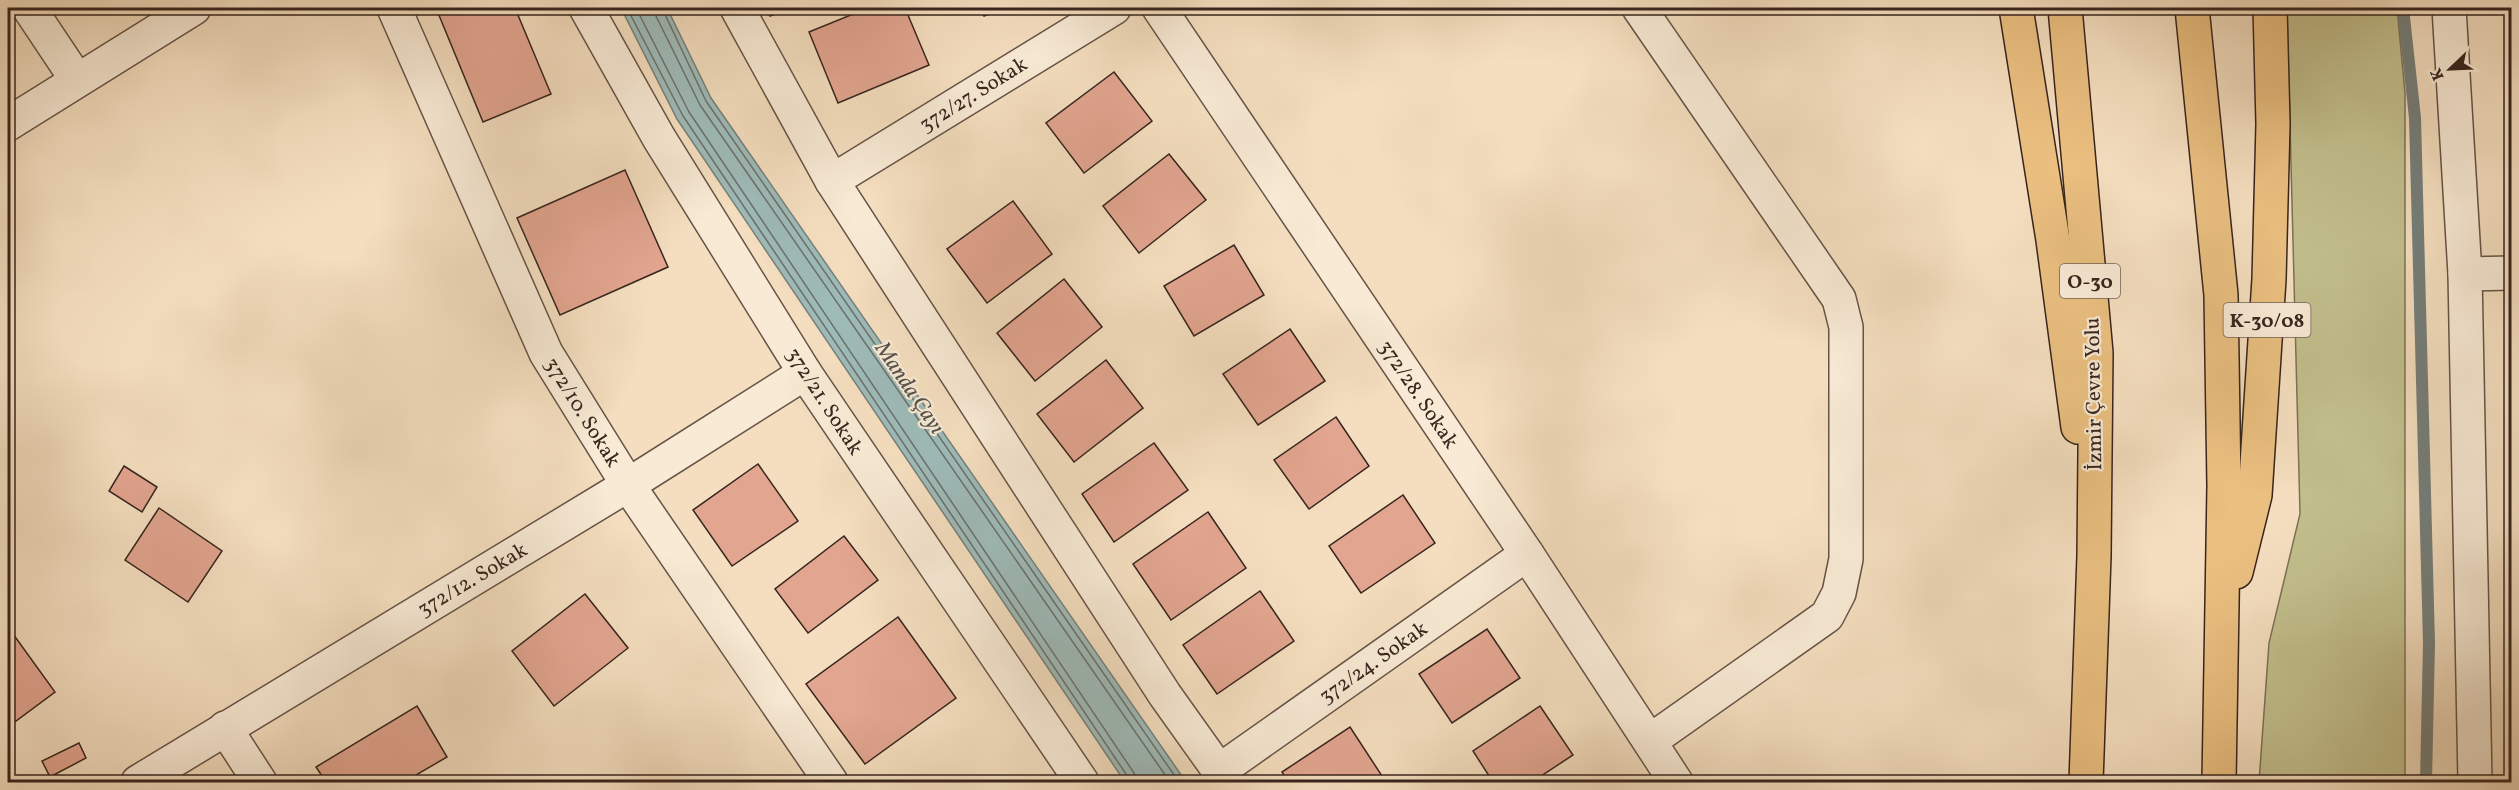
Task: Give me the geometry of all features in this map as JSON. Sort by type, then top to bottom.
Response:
[{"type":"highway","points":[[2016,8],[2054,252],[2094,556]]},
{"type":"highway","name":"İzmir Çevre Yolu","points":[[2066,8],[2096,353],[2094,556],[2086,783]]},
{"type":"highway","points":[[2192,8],[2221,295],[2224,486],[2219,783]]},
{"type":"highway","name":"K-30/08","points":[[2222,629],[2254,495],[2270,279],[2272,124],[2270,8]]},
{"type":"street","points":[[28,8],[77,80]]},
{"type":"street","points":[[8,124],[194,8]]},
{"type":"street","name":"372/10. Sokak","points":[[394,8],[546,353],[628,485],[831,783]]},
{"type":"street","name":"372/21. Sokak","points":[[586,8],[659,138],[805,373],[1082,783]]},
{"type":"street","points":[[737,8],[832,181],[1165,695],[1223,777]]},
{"type":"street","name":"372/27. Sokak","points":[[832,181],[1114,8]]},
{"type":"street","name":"372/28. Sokak","points":[[1159,8],[1527,554],[1676,783]]},
{"type":"street","points":[[1639,8],[1839,299],[1846,327],[1846,559],[1839,593],[1827,616],[1650,741]]},
{"type":"street","points":[[2449,8],[2465,274],[2475,783]]},
{"type":"street","points":[[2465,274],[2511,273]]},
{"type":"street","name":"372/12. Sokak","points":[[138,783],[628,485],[805,373]]},
{"type":"street","name":"372/24. Sokak","points":[[1223,777],[1527,554]]},
{"type":"street","points":[[225,728],[260,783]]},
{"type":"shaded area","points":[[2287,8],[2397,8],[2405,93],[2405,782],[2259,782],[2269,643],[2300,514]]},
{"type":"water","name":"Manda Çayı","points":[[621,8],[667,8],[711,98],[1186,782],[1125,782],[677,119]]},
{"type":"building","points":[[436,8],[515,8],[551,94],[483,122]]},
{"type":"building","points":[[767,8],[793,8],[770,16]]},
{"type":"building","points":[[868,8],[905,8],[929,65],[838,103],[809,32]]},
{"type":"building","points":[[981,8],[1006,8],[984,16]]},
{"type":"building","points":[[1114,72],[1152,121],[1084,173],[1046,123]]},
{"type":"building","points":[[1169,154],[1206,200],[1139,253],[1103,206]]},
{"type":"building","points":[[625,170],[668,267],[560,315],[517,218]]},
{"type":"building","points":[[1013,201],[1052,254],[987,303],[947,249]]},
{"type":"building","points":[[1234,245],[1264,295],[1194,336],[1164,286]]},
{"type":"building","points":[[1064,279],[1102,327],[1035,381],[997,333]]},
{"type":"building","points":[[1290,329],[1325,381],[1258,425],[1223,374]]},
{"type":"building","points":[[1106,360],[1143,408],[1074,462],[1037,414]]},
{"type":"building","points":[[1336,417],[1369,466],[1309,509],[1274,460]]},
{"type":"building","points":[[1154,443],[1188,490],[1114,542],[1082,494]]},
{"type":"building","points":[[758,464],[798,521],[732,566],[693,510]]},
{"type":"building","points":[[124,466],[157,487],[142,512],[109,491]]},
{"type":"building","points":[[1403,495],[1435,543],[1361,593],[1329,546]]},
{"type":"building","points":[[159,508],[222,551],[188,602],[125,560]]},
{"type":"building","points":[[1208,512],[1246,568],[1171,620],[1133,564]]},
{"type":"building","points":[[844,536],[878,580],[808,633],[775,589]]},
{"type":"building","points":[[1260,591],[1294,641],[1217,694],[1183,645]]},
{"type":"building","points":[[585,594],[628,648],[554,706],[512,651]]},
{"type":"building","points":[[898,617],[956,698],[865,764],[806,684]]},
{"type":"building","points":[[8,627],[55,692],[8,727]]},
{"type":"building","points":[[1487,629],[1520,678],[1452,723],[1419,674]]},
{"type":"building","points":[[417,706],[447,757],[404,782],[326,782],[316,767]]},
{"type":"building","points":[[1540,706],[1573,755],[1532,782],[1493,782],[1473,751]]},
{"type":"building","points":[[1350,727],[1382,776],[1373,782],[1288,782],[1282,772]]},
{"type":"building","points":[[79,743],[86,758],[50,777],[42,761]]},
{"type":"waterway","points":[[2403,8],[2415,118],[2429,643],[2426,782]]}]
